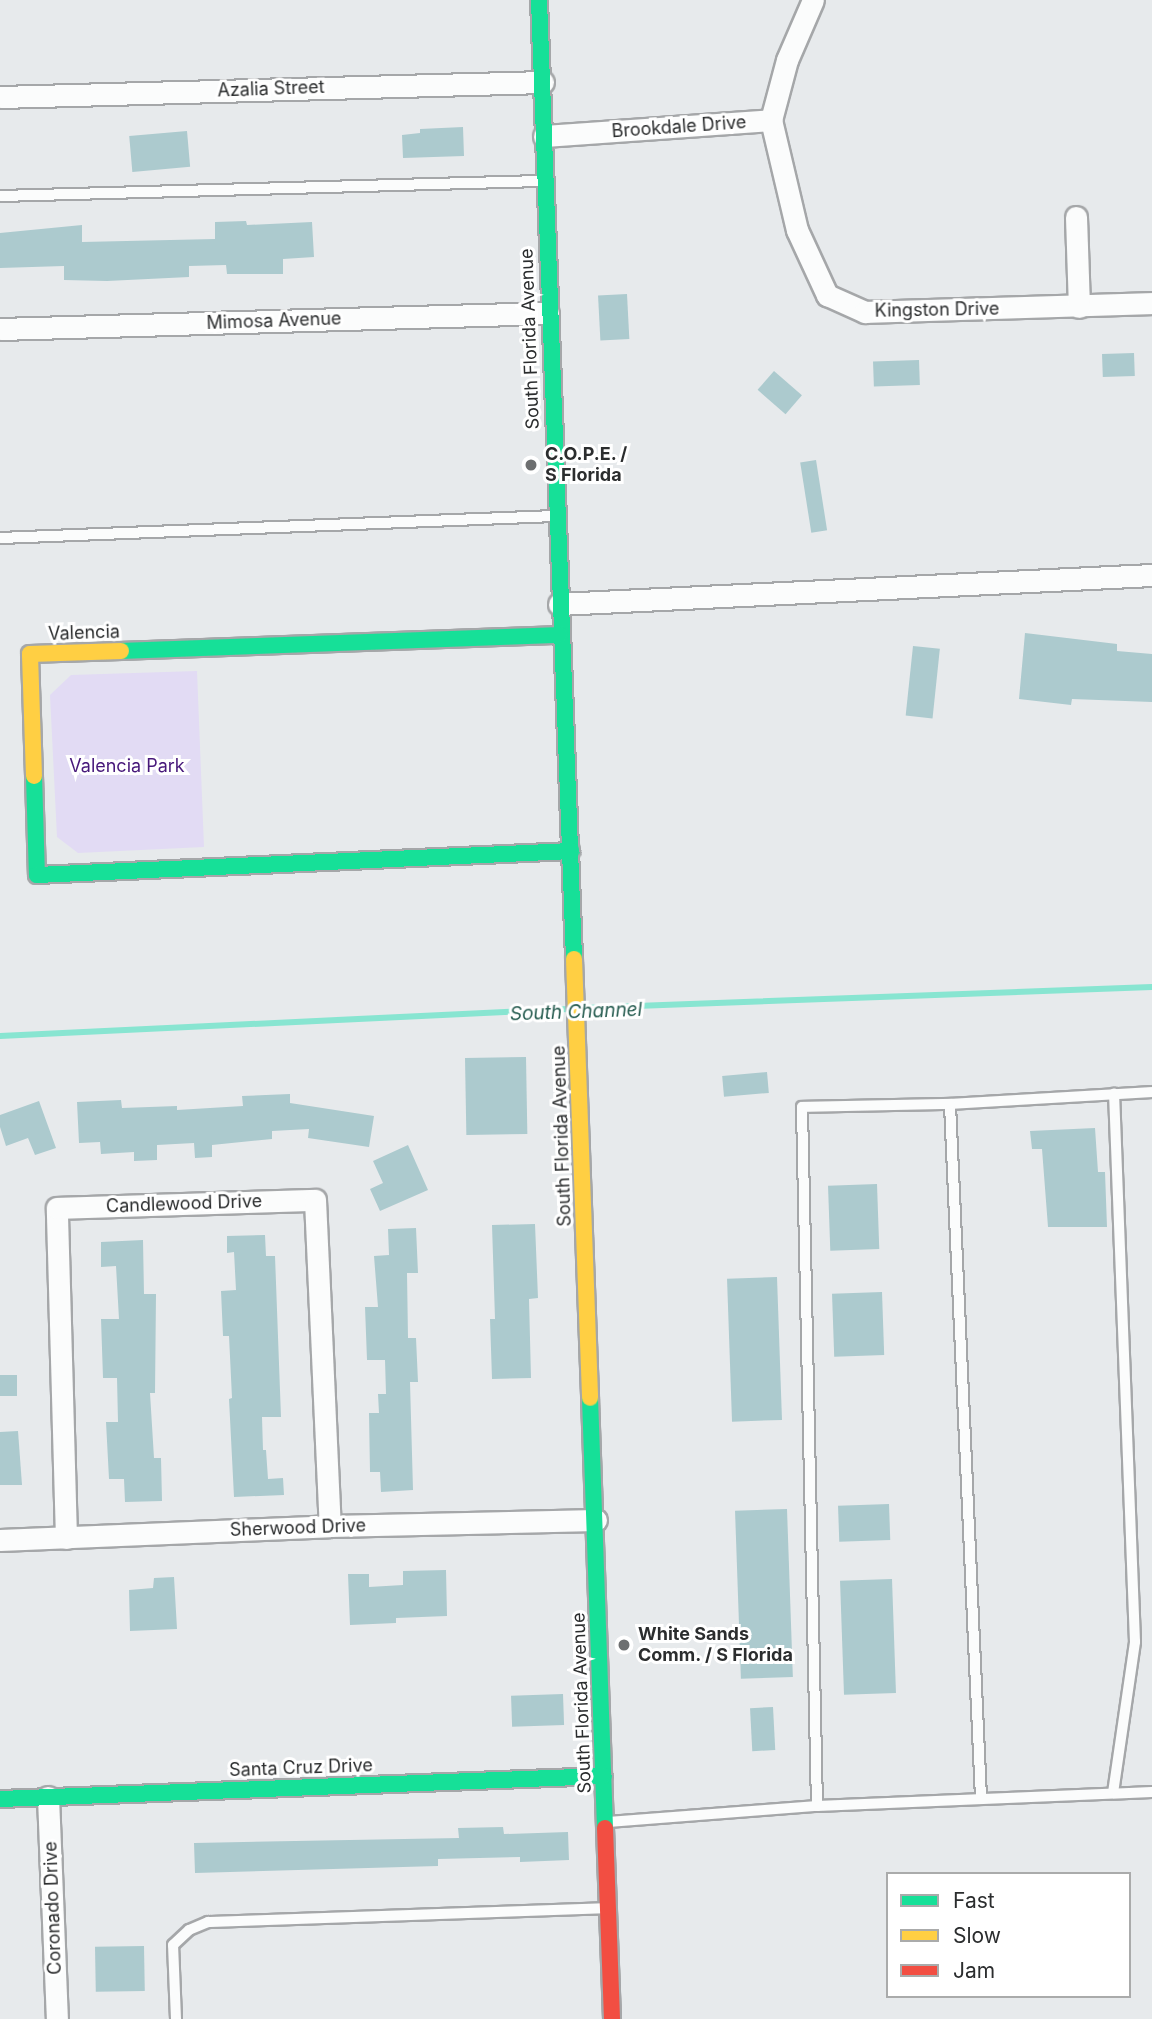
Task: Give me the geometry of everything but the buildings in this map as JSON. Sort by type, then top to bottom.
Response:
[{"type":"main road","name":"South Florida Avenue","points":[[539,0],[555,516],[596,1520],[612,2019]]},
{"type":"main road","name":"Valencia","points":[[560,635],[30,654],[37,875],[570,851]]},
{"type":"main road","name":"Santa Cruz Drive","points":[[0,1799],[604,1776]]},
{"type":"street","name":"Brookdale Drive","points":[[544,136],[771,120],[787,60],[813,0]]},
{"type":"street","name":"Azalia Street","points":[[0,97],[542,82]]},
{"type":"street","name":"Kingston Drive","points":[[771,120],[797,230],[827,295],[865,312],[1152,303]]},
{"type":"street","points":[[1076,217],[1079,307]]},
{"type":"street","name":"Mimosa Avenue","points":[[0,329],[548,313]]},
{"type":"street","points":[[559,604],[1152,575]]},
{"type":"street","name":"Candlewood Drive","points":[[66,1538],[57,1208],[315,1200],[330,1526]]},
{"type":"street","name":"Sherwood Drive","points":[[0,1540],[330,1526],[596,1520]]},
{"type":"street","name":"Coronado Drive","points":[[48,1797],[57,2019]]},
{"type":"lane","points":[[0,196],[545,181]]},
{"type":"lane","points":[[0,538],[555,516]]},
{"type":"lane","points":[[817,1807],[802,1107],[950,1104],[1152,1092]]},
{"type":"lane","points":[[1113,1793],[1135,1642],[1114,1093]]},
{"type":"lane","points":[[950,1104],[981,1798]]},
{"type":"lane","points":[[605,1822],[817,1807],[1152,1791]]},
{"type":"lane","points":[[176,2019],[173,1945],[189,1930],[208,1922],[608,1908]]},
{"type":"green space","name":"Valencia Park","points":[[197,671],[204,847],[78,853],[57,837],[50,695],[71,675]]},
{"type":"waterway","name":"South Channel","points":[[582,1008],[1152,987]]},
{"type":"waterway","name":"South Channel","points":[[0,1036],[568,1009]]},
{"type":"traffic: fast","points":[[539,0],[574,959]]},
{"type":"traffic: fast","points":[[121,651],[560,635]]},
{"type":"traffic: fast","points":[[34,776],[37,875],[571,851]]},
{"type":"traffic: fast","points":[[590,1398],[605,1828]]},
{"type":"traffic: fast","points":[[0,1799],[604,1776]]},
{"type":"traffic: slow","points":[[34,776],[30,654],[121,651]]},
{"type":"traffic: slow","points":[[574,959],[590,1398]]},
{"type":"traffic: jam","points":[[605,1828],[612,2019]]},
{"type":"place","name":"C.O.P.E. / S Florida","points":[[531,465]]},
{"type":"place","name":"White Sands Comm. / S Florida","points":[[624,1645]]}]
